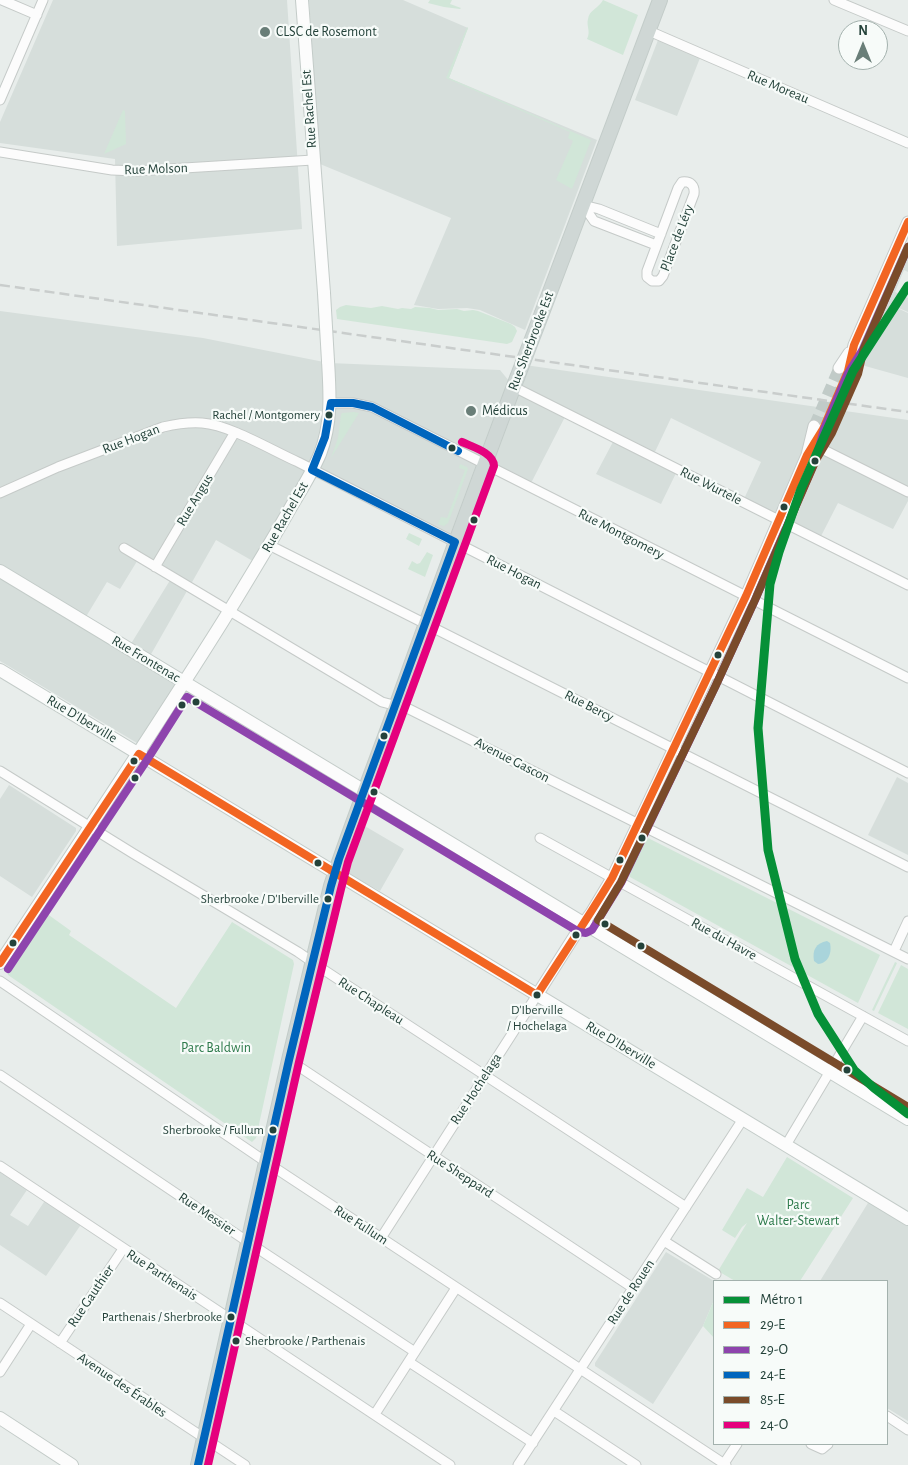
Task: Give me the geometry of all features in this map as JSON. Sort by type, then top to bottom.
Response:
[{"type":"main road","name":"Rue Rachel Est","points":[[0,963],[184,683],[269,546],[320,454],[329,421],[331,403],[302,0]]},
{"type":"main road","name":"Rue Sherbrooke Est","points":[[198,1465],[289,1060],[335,872],[484,464],[660,0]]},
{"type":"main road","name":"Rue Frontenac","points":[[0,571],[908,1119]]},
{"type":"main road","name":"Rue D'Iberville","points":[[0,670],[908,1218]]},
{"type":"main road","points":[[0,1418],[72,1465]]},
{"type":"street","points":[[2,0],[36,15]]},
{"type":"street","points":[[0,100],[43,0]]},
{"type":"street","points":[[834,0],[908,31]]},
{"type":"street","name":"Rue Moreau","points":[[649,31],[908,143]]},
{"type":"street","name":"Rue Molson","points":[[0,152],[112,170],[136,171],[313,160]]},
{"type":"street","name":"Place de Léry","points":[[686,182],[692,184],[694,186],[694,194],[663,276],[659,281],[655,282],[649,280],[646,274],[661,234],[680,185],[686,182]]},
{"type":"street","name":"Place de Léry","points":[[583,205],[599,209],[661,234]]},
{"type":"street","name":"Place de Léry","points":[[583,205],[594,221],[656,245]]},
{"type":"street","points":[[844,370],[908,222]]},
{"type":"street","name":"Rue Wurtele","points":[[516,382],[779,520],[908,585]]},
{"type":"street","name":"Rue Montgomery","points":[[331,403],[353,403],[372,407],[908,678]]},
{"type":"street","name":"Rue Hogan","points":[[0,493],[163,427],[181,423],[203,423],[217,426],[235,432],[312,470],[908,773]]},
{"type":"street","name":"Rue Hochelaga","points":[[381,1238],[612,878],[746,596],[819,428]]},
{"type":"street","name":"Rue Angus","points":[[155,567],[235,432]]},
{"type":"street","points":[[812,444],[908,492]]},
{"type":"street","name":"Rue Bercy","points":[[269,546],[908,866]]},
{"type":"street","name":"Avenue Gascon","points":[[124,548],[382,702],[409,709],[908,958]]},
{"type":"street","name":"Rue Chapleau","points":[[0,771],[298,952],[686,1207]]},
{"type":"street","name":"Rue du Havre","points":[[540,838],[908,1041]]},
{"type":"street","points":[[894,951],[908,921]]},
{"type":"street","name":"Rue Fullum","points":[[0,981],[266,1162],[724,1465]]},
{"type":"street","points":[[786,1145],[863,1016]]},
{"type":"street","name":"Rue Sheppard","points":[[289,1060],[633,1288]]},
{"type":"street","name":"Rue Messier","points":[[0,1075],[415,1352]]},
{"type":"street","name":"Rue de Rouen","points":[[518,1465],[743,1119]]},
{"type":"street","name":"Rue Parthenais","points":[[0,1166],[450,1465]]},
{"type":"street","points":[[664,1241],[716,1274]]},
{"type":"street","name":"Rue Gauthier","points":[[60,1343],[123,1249]]},
{"type":"street","points":[[374,1414],[456,1288]]},
{"type":"street","name":"Avenue des Érables","points":[[0,1303],[245,1465]]},
{"type":"street","points":[[0,1372],[32,1324]]},
{"type":"street","points":[[409,1362],[533,1443]]},
{"type":"street","points":[[554,1411],[636,1465]]},
{"type":"street","points":[[888,1417],[908,1430]]},
{"type":"street","points":[[724,1465],[736,1445]]},
{"type":"street","points":[[813,1445],[822,1449],[827,1445]]},
{"type":"shaded area","points":[[53,0],[287,0],[302,229],[117,246],[115,159],[0,143],[0,122]]},
{"type":"shaded area","points":[[309,0],[403,0],[468,28],[449,78],[597,140],[525,330],[480,310],[467,308],[438,309],[414,305],[451,218],[320,164]]},
{"type":"shaded area","points":[[658,40],[700,58],[677,116],[635,100]]},
{"type":"shaded area","points":[[908,244],[908,272],[904,270],[895,292],[908,298],[908,312],[887,303],[907,258],[903,256]]},
{"type":"shaded area","points":[[884,302],[908,313],[908,378],[858,364]]},
{"type":"shaded area","points":[[0,311],[203,338],[329,363],[500,370],[514,387],[567,413],[529,487],[484,464],[455,542],[312,470],[258,564],[216,540],[150,656],[176,683],[137,743],[0,661]],"holes":[[[139,558],[172,577],[129,647],[84,620],[107,582],[120,589]]]},
{"type":"shaded area","points":[[525,365],[908,420],[908,501],[893,529],[838,503],[819,540],[744,499],[761,462],[671,418],[653,456],[678,469],[661,504],[596,474],[615,438],[517,385]]},
{"type":"shaded area","points":[[897,777],[908,783],[908,855],[868,835]]},
{"type":"shaded area","points":[[9,785],[76,828],[76,831],[32,897],[0,876],[0,799]]},
{"type":"shaded area","points":[[363,825],[404,849],[380,891],[345,872]]},
{"type":"shaded area","points":[[0,1169],[29,1187],[10,1215],[28,1226],[46,1199],[82,1223],[46,1276],[0,1245]]},
{"type":"shaded area","points":[[871,1198],[908,1222],[908,1421],[888,1409],[888,1280],[821,1280]]},
{"type":"shaded area","points":[[666,1252],[713,1280],[713,1302],[703,1326],[653,1404],[595,1366],[595,1363]]},
{"type":"green space","points":[[430,0],[452,0],[450,4],[461,8],[444,7],[428,3]]},
{"type":"green space","points":[[603,0],[638,15],[623,55],[587,39],[589,16]]},
{"type":"green space","points":[[467,27],[449,78],[591,140],[572,189],[556,180],[573,141],[568,138],[570,132],[446,78]]},
{"type":"green space","points":[[123,110],[125,111],[126,144],[104,154]]},
{"type":"green space","points":[[346,305],[371,308],[382,306],[398,309],[411,309],[415,307],[438,310],[473,310],[511,324],[517,331],[512,342],[507,344],[337,319],[336,310]]},
{"type":"green space","points":[[342,413],[359,413],[331,458],[338,438]]},
{"type":"green space","points":[[460,464],[468,469],[448,523],[444,526],[438,524],[441,517],[447,518],[465,470],[459,468]]},
{"type":"green space","points":[[409,533],[422,539],[419,546],[406,539]]},
{"type":"green space","points":[[427,552],[433,555],[425,577],[408,569],[412,561],[417,564],[420,563]]},
{"type":"green space","points":[[646,838],[880,955],[858,1003],[630,877],[629,874]]},
{"type":"green space","name":"Parc Baldwin","points":[[46,913],[71,931],[69,935],[176,1008],[232,922],[293,960],[294,964],[256,1138],[252,1142],[8,975],[7,972]]},
{"type":"green space","points":[[895,962],[897,963],[874,1011],[872,1010]]},
{"type":"green space","points":[[901,965],[908,969],[908,1029],[878,1013]]},
{"type":"green space","name":"Parc Walter-Stewart","points":[[787,1157],[853,1198],[801,1280],[733,1280],[718,1271],[747,1223],[735,1238],[722,1230],[747,1188],[763,1197]]},
{"type":"green space","points":[[713,1302],[713,1337],[703,1326]]},
{"type":"water","points":[[827,941],[831,946],[829,956],[825,962],[818,964],[814,961],[814,950],[820,943]]},
{"type":"tunnel","points":[[814,426],[839,368]]},
{"type":"tunnel","points":[[823,429],[848,371]]},
{"type":"railway","points":[[0,285],[908,412]]},
{"type":"metro line","name":"1","points":[[908,286],[853,371],[801,489],[779,552],[770,584],[758,728],[768,850],[795,959],[818,1014],[854,1070],[908,1114]]},
{"type":"transit line","name":"29-E","points":[[0,963],[139,754],[537,995],[612,878],[746,596],[807,455],[823,429],[848,371],[854,345],[908,222]]},
{"type":"transit line","name":"29-O","points":[[8,969],[187,697],[579,932],[586,933],[592,930],[621,883],[716,685],[816,459],[824,429],[848,373],[863,349],[908,247]]},
{"type":"transit line","name":"85-E","points":[[908,247],[864,348],[858,374],[832,433],[816,460],[716,685],[621,882],[598,920],[908,1107]]},
{"type":"transit line","name":"24-E","points":[[198,1465],[289,1060],[331,886],[339,859],[455,542],[312,470],[325,437],[331,403],[353,403],[372,407],[458,451]]},
{"type":"transit line","name":"24-O","points":[[208,1465],[299,1062],[348,862],[494,466],[491,457],[477,448],[462,442]]},
{"type":"place","name":"CLSC de Rosemont","points":[[265,32]]},
{"type":"place","name":"Médicus","points":[[471,411]]},
{"type":"place","name":"Rachel / Montgomery","points":[[329,415]]},
{"type":"place","name":"Sherbrooke / D'Iberville","points":[[328,899]]},
{"type":"place","name":"D'Iberville / Hochelaga","points":[[537,995]]},
{"type":"place","name":"Sherbrooke / Fullum","points":[[273,1130]]},
{"type":"place","name":"Parthenais / Sherbrooke","points":[[231,1317]]},
{"type":"place","name":"Sherbrooke / Parthenais","points":[[236,1341]]}]
